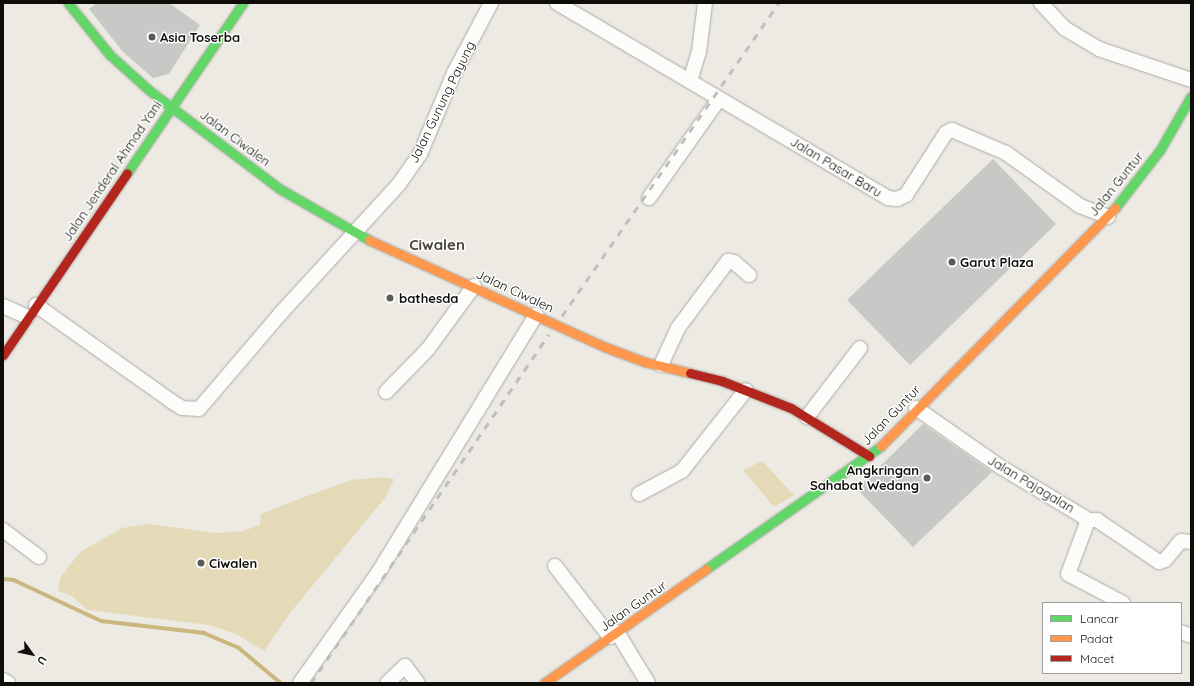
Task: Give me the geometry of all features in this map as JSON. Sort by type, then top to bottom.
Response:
[{"type":"street","name":"Jalan Ciwalen","points":[[68,3],[110,55],[171,107],[280,189],[355,233],[392,252],[474,286],[605,347],[661,365],[722,381],[746,390],[807,417],[869,456]]},
{"type":"street","name":"Jalan Jenderal Ahmad Yani","points":[[3,354],[243,3]]},
{"type":"street","name":"Jalan Gunung Payung","points":[[36,305],[171,401],[182,408],[199,409],[280,314],[399,184],[420,154],[454,73],[491,3]]},
{"type":"street","points":[[557,3],[690,81],[699,52],[705,3]]},
{"type":"street","points":[[1041,3],[1064,28],[1099,49],[1191,80]]},
{"type":"street","name":"Jalan Pasar Baru","points":[[690,81],[705,92],[888,198],[906,195],[946,133],[952,130],[1006,153],[1080,206],[1108,217]]},
{"type":"street","name":"Jalan Guntur","points":[[544,683],[869,456],[1108,217],[1135,185],[1160,150],[1191,96]]},
{"type":"street","points":[[649,198],[724,102]]},
{"type":"street","points":[[661,365],[678,328],[728,261],[734,262],[749,275]]},
{"type":"street","points":[[386,392],[428,349],[474,286]]},
{"type":"street","points":[[3,306],[28,317]]},
{"type":"street","points":[[300,683],[378,573],[536,315]]},
{"type":"street","points":[[807,417],[860,348]]},
{"type":"street","points":[[639,494],[682,471],[746,390]]},
{"type":"street","name":"Jalan Pajagalan","points":[[916,408],[999,466],[1070,506],[1086,520],[1068,574],[1121,602]]},
{"type":"street","points":[[1086,520],[1097,520],[1159,562],[1165,560],[1181,540],[1191,542]]},
{"type":"street","points":[[3,530],[39,557]]},
{"type":"street","points":[[555,566],[614,634],[648,683]]},
{"type":"street","points":[[387,683],[405,666],[418,683]]},
{"type":"street","points":[[3,680],[8,683]]},
{"type":"shaded area","points":[[762,461],[794,495],[774,507],[743,470]]},
{"type":"shaded area","name":"Ciwalen","points":[[384,477],[394,479],[385,498],[290,613],[264,651],[236,634],[209,625],[87,610],[72,596],[58,591],[60,578],[80,552],[122,528],[149,524],[216,533],[243,531],[260,525],[261,514],[288,503],[351,480]]},
{"type":"building","name":"Asia Toserba","points":[[97,3],[169,3],[200,25],[169,74],[153,78],[123,52],[89,9]]},
{"type":"building","name":"Garut Plaza","points":[[993,159],[1056,224],[910,365],[847,300]]},
{"type":"building","name":"Angkringan Sahabat Wedang","points":[[923,424],[992,472],[913,547],[857,489]]},
{"type":"waterway","points":[[3,579],[14,580],[101,621],[204,633],[239,648],[281,683]]},
{"type":"railway","points":[[562,316],[779,3]]},
{"type":"railway","points":[[311,683],[549,334]]},
{"type":"traffic: fast","points":[[68,3],[110,55],[150,91],[280,189],[369,240]]},
{"type":"traffic: fast","points":[[127,173],[243,3]]},
{"type":"traffic: fast","points":[[1115,208],[1160,150],[1191,96]]},
{"type":"traffic: fast","points":[[706,569],[881,446]]},
{"type":"traffic: slow","points":[[881,446],[1115,208]]},
{"type":"traffic: slow","points":[[369,240],[605,347],[645,362],[690,373]]},
{"type":"traffic: slow","points":[[544,683],[706,569]]},
{"type":"traffic: jam","points":[[3,355],[127,173]]},
{"type":"traffic: jam","points":[[690,373],[722,381],[791,408],[869,456]]},
{"type":"place","name":"Asia Toserba","points":[[152,37]]},
{"type":"place","name":"Garut Plaza","points":[[952,262]]},
{"type":"place","name":"bathesda","points":[[390,298]]},
{"type":"place","name":"Angkringan Sahabat Wedang","points":[[927,478]]},
{"type":"place","name":"Ciwalen","points":[[201,563]]},
{"type":"district","name":"Ciwalen","points":[[437,245]]}]
